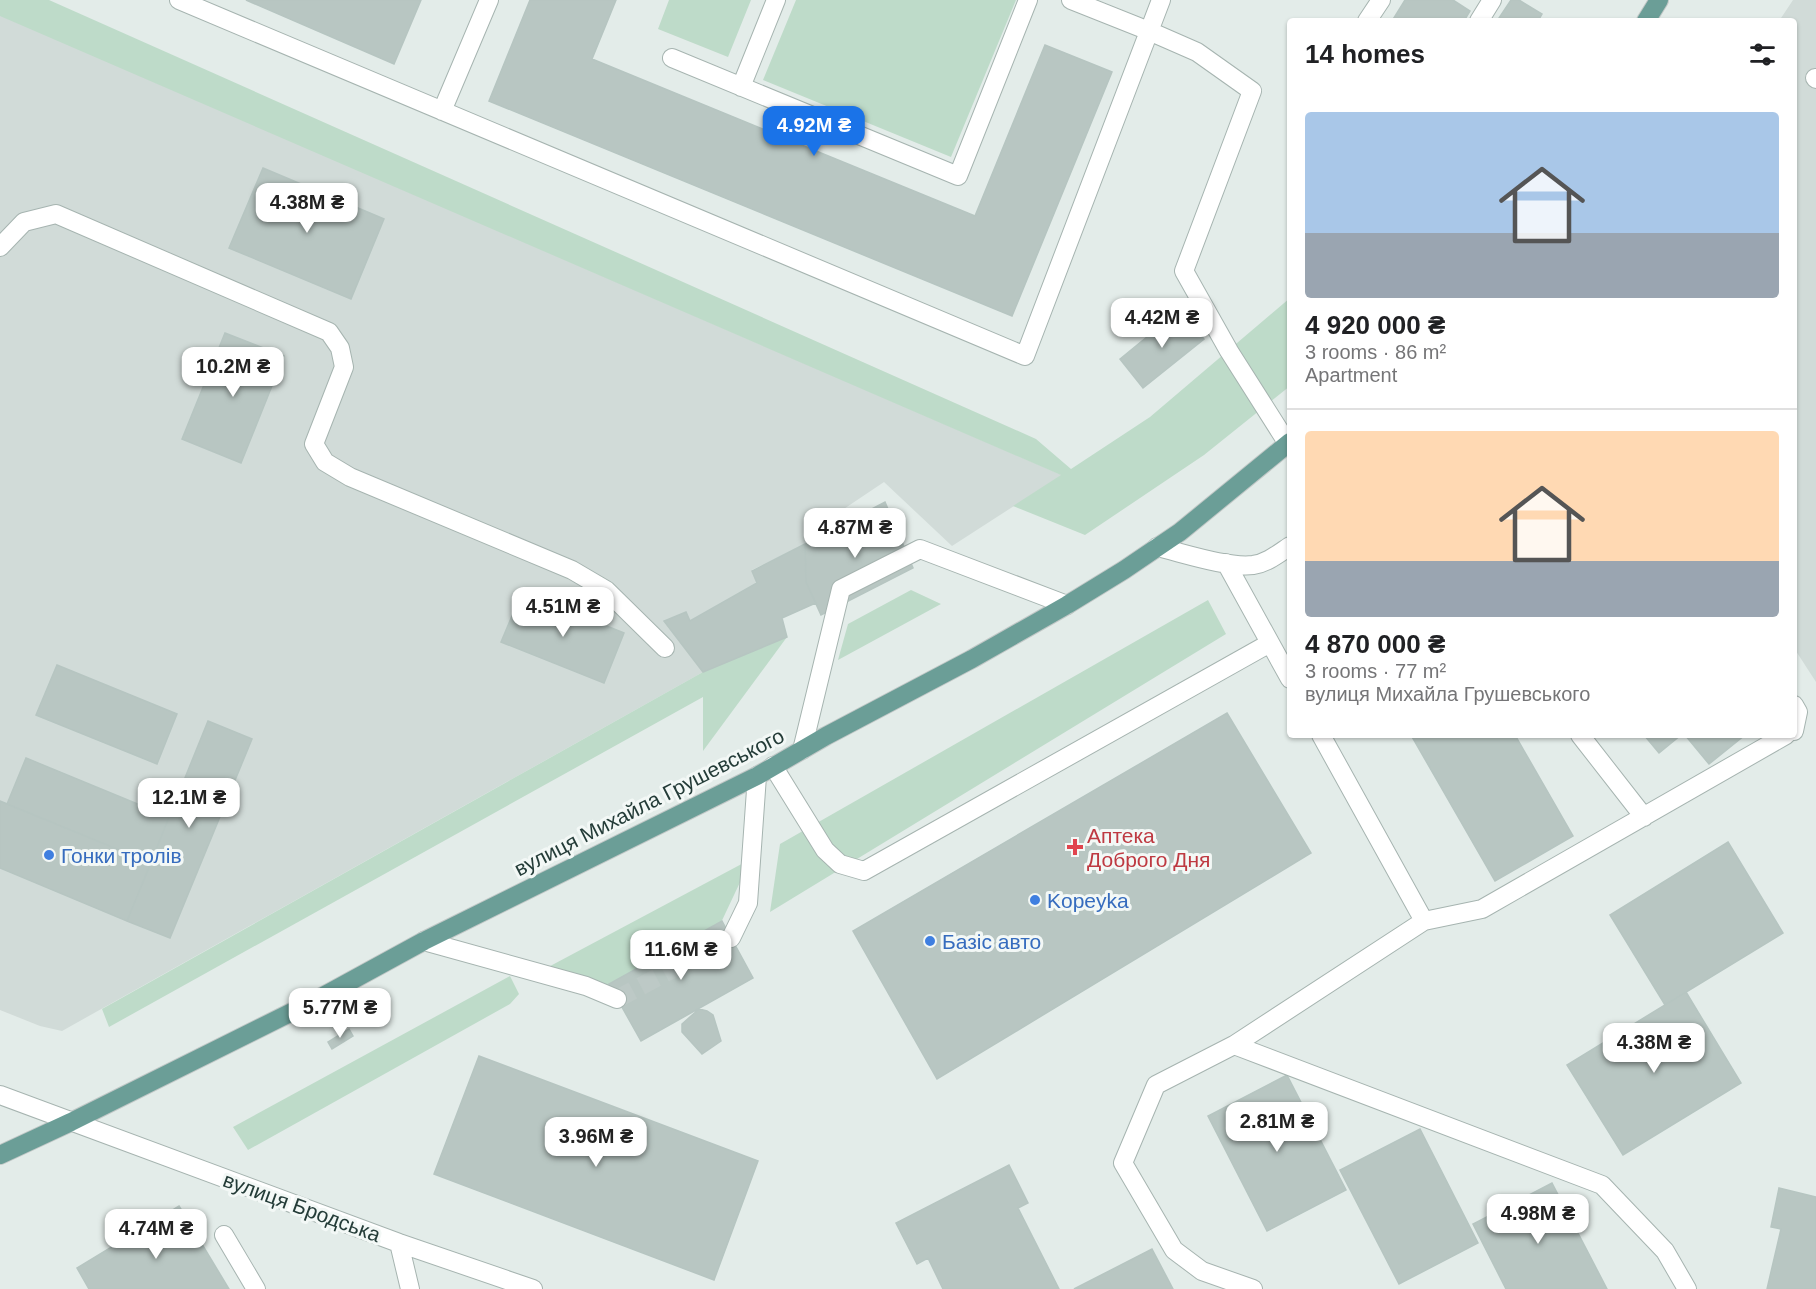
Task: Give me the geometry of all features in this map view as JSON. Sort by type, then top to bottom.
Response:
[{"type":"main road","points":[[1648,18],[1659,0]]},
{"type":"main road","name":"вулиця Михайла Грушевського","points":[[0,1155],[316,1000],[424,941],[757,776],[972,658],[1067,605],[1156,548],[1287,445]]},
{"type":"street","points":[[179,0],[1025,356],[1161,0]]},
{"type":"street","points":[[442,111],[489,0]]},
{"type":"street","points":[[741,87],[776,0]]},
{"type":"street","points":[[672,58],[958,177],[1028,0]]},
{"type":"street","points":[[1071,0],[1197,52],[1252,91],[1184,271],[1229,351],[1287,440]]},
{"type":"street","points":[[1370,18],[1381,0]]},
{"type":"street","points":[[1481,18],[1492,0]]},
{"type":"street","points":[[0,247],[24,222],[56,214],[329,332],[340,348],[344,367],[314,444],[325,462],[350,477],[572,570],[606,590],[665,648]]},
{"type":"street","points":[[1156,548],[1226,563],[1252,565],[1269,560],[1287,548]]},
{"type":"street","points":[[802,750],[841,589],[920,549],[1067,605]]},
{"type":"street","points":[[1226,563],[1287,674]]},
{"type":"street","points":[[773,766],[825,850],[840,864],[864,871],[1270,643]]},
{"type":"street","points":[[1323,738],[1424,921]]},
{"type":"street","points":[[1582,738],[1644,817]]},
{"type":"street","points":[[1253,1289],[1202,1271],[1174,1250],[1122,1163],[1156,1085],[1234,1045],[1424,921],[1482,909],[1781,738]]},
{"type":"street","points":[[731,938],[748,903],[757,776]]},
{"type":"street","points":[[424,941],[586,986],[617,999]]},
{"type":"street","points":[[1234,1045],[1602,1185],[1665,1251],[1685,1288]]},
{"type":"street","name":"вулиця Бродська","points":[[0,1095],[399,1243],[534,1289]]},
{"type":"street","points":[[224,1235],[256,1289]]},
{"type":"street","points":[[399,1243],[410,1289]]},
{"type":"shaded area","points":[[1793,0],[1816,0],[1816,682],[1797,653],[1797,18],[1781,18]]},
{"type":"shaded area","points":[[0,15],[1062,475],[952,546],[884,482],[808,533],[805,544],[752,570],[757,583],[690,621],[686,612],[665,621],[703,672],[62,1031],[40,1026],[0,1010]]},
{"type":"green space","points":[[0,0],[49,0],[1036,439],[1071,469],[1150,417],[1287,301],[1287,388],[1204,455],[1085,535],[1013,506],[1061,475],[0,16]]},
{"type":"green space","points":[[669,0],[751,0],[728,57],[658,29]]},
{"type":"green space","points":[[796,0],[1016,0],[951,157],[763,80]]},
{"type":"green space","points":[[911,590],[941,604],[838,660],[848,624]]},
{"type":"green space","points":[[1208,600],[1226,634],[770,912],[780,844]]},
{"type":"green space","points":[[787,637],[703,751],[703,697],[109,1027],[102,1009],[703,672]]},
{"type":"green space","points":[[751,859],[709,948],[630,991],[539,972]]},
{"type":"green space","points":[[510,976],[519,994],[510,1004],[248,1150],[233,1127]]},
{"type":"building","points":[[246,0],[421,0],[394,64]]},
{"type":"building","points":[[530,0],[616,0],[592,59],[975,216],[1045,45],[1112,72],[1012,316],[489,101]]},
{"type":"building","points":[[1405,0],[1453,0],[1470,11],[1466,18],[1394,18]]},
{"type":"building","points":[[1511,0],[1519,0],[1542,14],[1540,18],[1499,18]]},
{"type":"building","points":[[263,168],[384,219],[351,299],[229,248]]},
{"type":"building","points":[[1181,309],[1204,339],[1143,388],[1120,359]]},
{"type":"building","points":[[225,333],[284,356],[241,463],[182,439]]},
{"type":"building","points":[[885,502],[913,568],[821,615],[806,582],[805,544]]},
{"type":"building","points":[[805,544],[806,582],[816,603],[782,618],[787,637],[703,672],[664,621],[686,612],[690,621],[757,583],[752,571]]},
{"type":"building","points":[[522,592],[624,633],[604,683],[501,642]]},
{"type":"building","points":[[57,665],[177,714],[157,764],[36,715]]},
{"type":"building","points":[[1227,713],[1311,853],[937,1079],[853,931]]},
{"type":"building","points":[[208,721],[252,739],[170,938],[127,921]]},
{"type":"building","points":[[1413,738],[1517,738],[1573,836],[1495,881]]},
{"type":"building","points":[[1646,738],[1677,738],[1659,753]]},
{"type":"building","points":[[1687,738],[1741,738],[1709,764]]},
{"type":"building","points":[[26,758],[169,817],[151,863],[7,804]]},
{"type":"building","points":[[0,801],[151,863],[127,921],[0,868]]},
{"type":"building","points":[[1728,842],[1783,933],[1665,1005],[1610,915]]},
{"type":"building","points":[[722,921],[753,978],[641,1041],[609,984]]},
{"type":"building","points":[[1686,992],[1741,1083],[1623,1155],[1567,1065]]},
{"type":"building","points":[[699,1009],[713,1015],[721,1041],[702,1054],[682,1032],[682,1024]]},
{"type":"building","points":[[349,1029],[353,1036],[332,1049],[328,1042]]},
{"type":"building","points":[[479,1056],[758,1161],[714,1280],[434,1174]]},
{"type":"building","points":[[1287,1075],[1346,1190],[1267,1231],[1208,1116]]},
{"type":"building","points":[[1420,1129],[1478,1243],[1399,1284],[1340,1170]]},
{"type":"building","points":[[1009,1165],[1028,1203],[1018,1208],[1059,1289],[943,1289],[928,1258],[917,1264],[896,1223]]},
{"type":"building","points":[[1552,1183],[1607,1289],[1506,1289],[1473,1224]]},
{"type":"building","points":[[1779,1188],[1816,1197],[1816,1289],[1767,1289],[1781,1229],[1771,1227]]},
{"type":"building","points":[[179,1206],[229,1289],[89,1289],[77,1268]]},
{"type":"building","points":[[1152,1249],[1173,1289],[1074,1289]]},
{"type":"tunnel","points":[[617,999],[731,938]]},
{"type":"place","name":"Аптека Доброго Дня","points":[[1075,847]]},
{"type":"place","name":"Гонки тролів","points":[[49,855]]},
{"type":"place","name":"Kopeyka","points":[[1035,900]]},
{"type":"place","name":"Базіс авто","points":[[930,941]]}]
